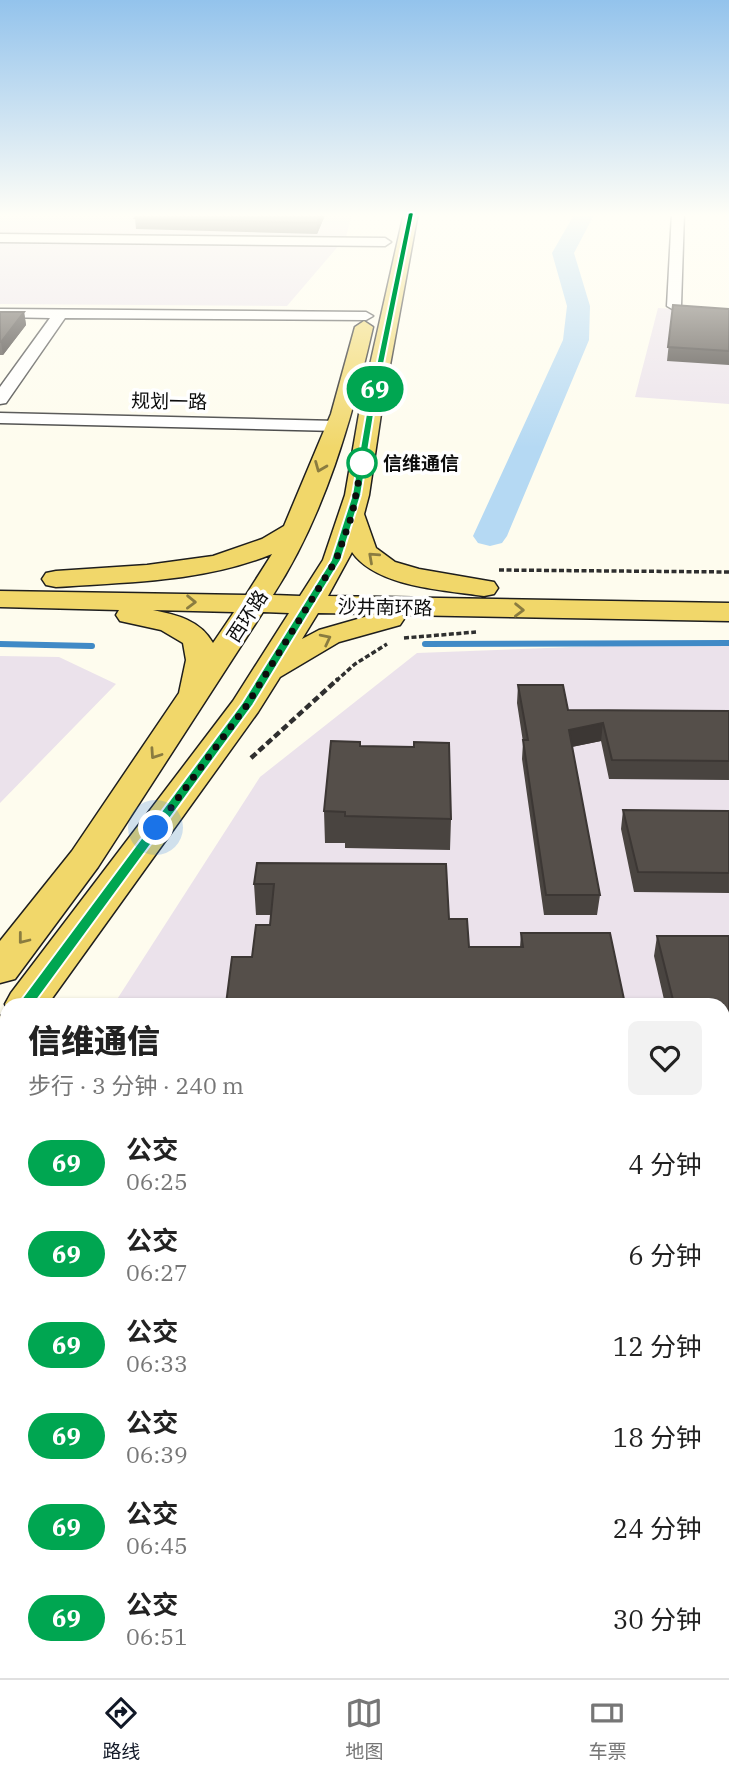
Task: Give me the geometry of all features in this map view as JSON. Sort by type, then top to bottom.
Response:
[{"type":"main road","name":"西环路","points":[[0,969],[85,859],[284,558],[337,426],[372,291]]},
{"type":"main road","name":"西环路","points":[[30,998],[247,705],[336,560],[352,515],[396,291]]},
{"type":"main road","points":[[352,515],[365,553],[373,561],[488,600]]},
{"type":"main road","points":[[47,589],[218,563],[265,548],[295,530]]},
{"type":"main road","name":"沙井南环路","points":[[0,579],[47,589],[314,594],[729,612]]},
{"type":"main road","points":[[47,589],[158,620],[186,631],[201,647],[193,697]]},
{"type":"main road","name":"沙井南环路","points":[[0,599],[47,589]]},
{"type":"main road","name":"沙井南环路","points":[[488,600],[729,591]]},
{"type":"main road","points":[[266,672],[329,636],[358,626],[488,600]]},
{"type":"street","points":[[674,306],[675,291]]},
{"type":"street","points":[[0,313],[366,316]]},
{"type":"street","points":[[0,399],[61,313]]},
{"type":"street","name":"规划一路","points":[[0,418],[337,426]]},
{"type":"path","points":[[251,758],[355,664],[396,638],[488,600],[729,572]]},
{"type":"shaded area","points":[[0,291],[300,291],[287,306],[0,304]]},
{"type":"shaded area","points":[[658,308],[729,313],[729,404],[635,397]]},
{"type":"shaded area","points":[[729,641],[729,998],[118,998],[260,777],[417,653]]},
{"type":"shaded area","points":[[0,656],[59,657],[116,684],[0,803]]},
{"type":"building","points":[[673,305],[729,309],[729,351],[668,347]]},
{"type":"building","points":[[0,312],[24,312],[1,342],[0,342]]},
{"type":"building","points":[[518,685],[563,685],[568,710],[729,711],[729,761],[612,760],[603,723],[569,730],[600,895],[546,895],[523,740],[528,740]]},
{"type":"building","points":[[331,741],[360,742],[360,746],[414,747],[414,742],[449,743],[451,819],[345,816],[345,812],[324,811]]},
{"type":"building","points":[[623,810],[729,811],[729,873],[638,872]]},
{"type":"building","points":[[257,863],[446,864],[449,919],[467,919],[469,947],[523,947],[521,933],[610,933],[624,998],[227,998],[232,957],[252,957],[256,925],[270,925],[274,884],[254,884]]},
{"type":"building","points":[[657,936],[729,936],[729,998],[672,998]]},
{"type":"waterway","points":[[490,536],[576,340],[579,317],[575,291]]},
{"type":"waterway","points":[[425,644],[729,643]]},
{"type":"waterway","points":[[0,644],[92,646]]},
{"type":"bus line","name":"69","points":[[30,998],[247,705],[336,560],[357,495],[395,291]]},
{"type":"place","name":"信维通信","points":[[362,463]]},
{"type":"route","points":[[156,828],[247,705],[336,560],[352,515],[362,463]]}]
